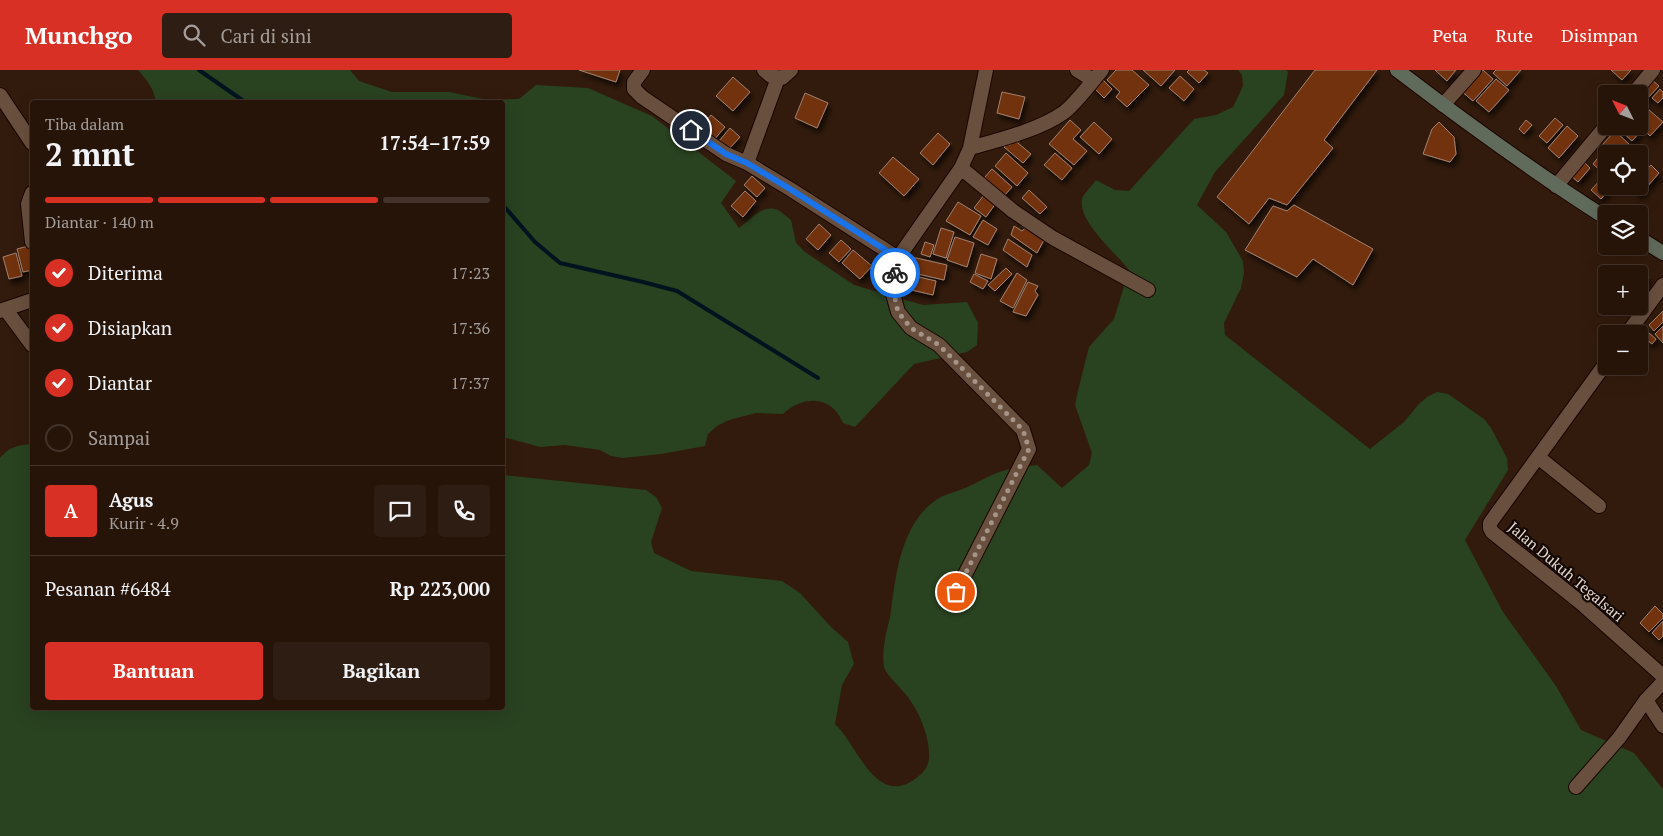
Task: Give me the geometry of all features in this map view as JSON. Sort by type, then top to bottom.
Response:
[{"type":"main road","points":[[1398,70],[1443,105],[1556,186],[1598,213]]},
{"type":"main road","points":[[1648,244],[1663,253]]},
{"type":"street","points":[[643,70],[634,82],[634,89],[638,93],[726,154],[747,163],[898,258]]},
{"type":"street","points":[[764,70],[771,76],[778,78],[782,78],[791,70]]},
{"type":"street","points":[[956,592],[1029,449],[1023,430],[939,345],[911,328],[898,312],[894,294],[894,276],[898,258],[961,168],[970,148],[986,70]]},
{"type":"street","points":[[970,148],[1029,129],[1064,112],[1098,75],[1077,70]]},
{"type":"street","points":[[1443,105],[1474,70]]},
{"type":"street","points":[[1640,85],[1653,70]]},
{"type":"street","points":[[747,163],[778,78]]},
{"type":"street","points":[[0,96],[30,140]]},
{"type":"street","points":[[1556,186],[1598,135]]},
{"type":"street","points":[[961,168],[1013,211],[1053,238],[1148,290]]},
{"type":"street","points":[[30,198],[28,204],[30,223]]},
{"type":"street","points":[[1633,325],[1663,284]]},
{"type":"street","points":[[30,301],[3,310],[30,343]]},
{"type":"street","name":"Jalan Dukuh Tegalsari","points":[[1598,374],[1490,523],[1490,530],[1581,603],[1663,676]]},
{"type":"street","points":[[1538,457],[1599,506]]},
{"type":"street","points":[[1576,787],[1618,738],[1646,700],[1663,682]]},
{"type":"street","points":[[1646,700],[1663,726]]},
{"type":"green space","points":[[138,70],[350,70],[359,81],[392,92],[449,92],[488,100],[156,100],[150,85]]},
{"type":"green space","points":[[1238,70],[1286,70],[1288,72],[1284,95],[1215,172],[1197,205],[1226,232],[1243,261],[1244,273],[1241,288],[1224,323],[1225,335],[1370,449],[1404,422],[1427,397],[1437,392],[1448,394],[1484,419],[1507,458],[1508,470],[1465,540],[1503,612],[1556,686],[1581,730],[1634,753],[1663,789],[1663,836],[0,836],[0,458],[14,447],[30,444],[30,710],[505,710],[505,475],[646,490],[656,497],[662,508],[651,542],[654,553],[691,571],[782,581],[800,593],[831,627],[848,642],[854,664],[842,685],[835,724],[870,772],[880,781],[892,786],[905,785],[920,775],[926,768],[929,759],[928,745],[925,730],[916,709],[885,670],[883,653],[895,580],[909,532],[917,519],[941,497],[999,472],[1037,465],[1062,488],[1089,465],[1092,453],[1075,405],[1077,395],[1089,347],[1114,319],[1129,270],[1092,227],[1082,208],[1082,199],[1096,180],[1115,190],[1129,191],[1194,119],[1216,115],[1233,107],[1243,86],[1242,75]]},
{"type":"green space","points":[[536,85],[588,88],[652,116],[736,181],[721,203],[739,228],[762,211],[772,208],[778,210],[791,220],[796,243],[805,252],[854,285],[923,305],[967,302],[978,323],[977,345],[967,352],[914,364],[855,427],[843,423],[832,407],[816,401],[808,401],[799,403],[783,414],[756,413],[729,420],[717,426],[708,434],[705,446],[661,454],[623,458],[611,456],[600,450],[565,445],[540,447],[505,438],[505,100],[488,100],[519,99]]},
{"type":"building","points":[[579,70],[620,70],[616,82]]},
{"type":"building","points":[[1116,70],[1132,70],[1149,85],[1127,107],[1116,97],[1120,92],[1107,80]]},
{"type":"building","points":[[1143,70],[1175,70],[1161,86]]},
{"type":"building","points":[[1189,70],[1204,70],[1208,73],[1199,83],[1187,72]]},
{"type":"building","points":[[1315,70],[1377,70],[1324,140],[1333,148],[1287,205],[1269,198],[1249,224],[1217,197]]},
{"type":"building","points":[[1435,70],[1456,70],[1447,81]]},
{"type":"building","points":[[1478,70],[1483,70],[1493,79],[1473,101],[1460,90]]},
{"type":"building","points":[[1496,70],[1521,70],[1507,86],[1493,73]]},
{"type":"building","points":[[1611,70],[1631,70],[1622,80]]},
{"type":"building","points":[[1099,76],[1112,89],[1104,98],[1091,85]]},
{"type":"building","points":[[1180,76],[1194,89],[1184,101],[1169,88]]},
{"type":"building","points":[[733,77],[750,92],[733,111],[716,96]]},
{"type":"building","points":[[1496,79],[1509,90],[1489,112],[1476,101]]},
{"type":"building","points":[[1651,79],[1659,86],[1648,98],[1648,85],[1645,85]]},
{"type":"building","points":[[1660,89],[1663,92],[1663,98],[1658,103],[1652,98]]},
{"type":"building","points":[[1002,92],[1025,97],[1019,119],[997,113]]},
{"type":"building","points":[[805,93],[828,103],[817,128],[795,118]]},
{"type":"building","points":[[1648,109],[1663,122],[1650,136],[1648,134]]},
{"type":"building","points":[[711,115],[725,127],[713,141],[699,129]]},
{"type":"building","points":[[1555,118],[1563,125],[1547,143],[1539,136]]},
{"type":"building","points":[[1070,120],[1081,130],[1073,139],[1087,151],[1074,165],[1049,144]]},
{"type":"building","points":[[1526,120],[1532,125],[1524,134],[1519,129]]},
{"type":"building","points":[[1094,122],[1112,139],[1099,154],[1080,137]]},
{"type":"building","points":[[1439,122],[1454,137],[1456,154],[1450,162],[1423,154],[1432,129]]},
{"type":"building","points":[[1567,126],[1578,136],[1559,158],[1548,148]]},
{"type":"building","points":[[730,128],[740,137],[729,149],[719,141]]},
{"type":"building","points":[[938,133],[950,144],[933,165],[920,153]]},
{"type":"building","points":[[1611,135],[1619,135],[1629,144],[1628,145],[1602,145]]},
{"type":"building","points":[[1626,135],[1637,135],[1632,141]]},
{"type":"building","points":[[1012,138],[1031,154],[1023,163],[1004,147]]},
{"type":"building","points":[[1006,153],[1028,173],[1017,186],[995,166]]},
{"type":"building","points":[[1055,153],[1072,168],[1062,180],[1044,165]]},
{"type":"building","points":[[893,157],[919,179],[904,196],[879,173]]},
{"type":"building","points":[[1598,158],[1598,169],[1593,164]]},
{"type":"building","points":[[1582,160],[1590,168],[1578,182],[1569,174]]},
{"type":"building","points":[[1651,165],[1659,173],[1648,186],[1648,168]]},
{"type":"building","points":[[992,169],[1012,187],[1004,196],[984,178]]},
{"type":"building","points":[[752,176],[765,188],[757,197],[744,185]]},
{"type":"building","points":[[1598,182],[1598,195],[1604,195],[1601,199],[1591,190]]},
{"type":"building","points":[[1029,190],[1047,207],[1040,214],[1022,198]]},
{"type":"building","points":[[745,191],[756,201],[743,217],[731,206]]},
{"type":"building","points":[[984,195],[996,203],[986,217],[974,208]]},
{"type":"building","points":[[958,202],[981,216],[970,235],[946,221]]},
{"type":"building","points":[[1294,205],[1373,249],[1353,285],[1313,259],[1297,277],[1245,250],[1273,206],[1287,211]]},
{"type":"building","points":[[983,220],[997,229],[988,245],[973,237]]},
{"type":"building","points":[[819,224],[831,235],[818,250],[806,239]]},
{"type":"building","points":[[1014,226],[1022,231],[1025,228],[1044,240],[1037,253],[1011,235]]},
{"type":"building","points":[[941,228],[954,232],[946,258],[933,254]]},
{"type":"building","points":[[955,237],[974,243],[967,267],[947,260]]},
{"type":"building","points":[[1008,239],[1032,255],[1027,267],[1003,250]]},
{"type":"building","points":[[841,240],[851,249],[839,262],[829,253]]},
{"type":"building","points":[[925,242],[934,245],[930,257],[921,254]]},
{"type":"building","points":[[30,246],[30,270],[23,272],[17,249]]},
{"type":"building","points":[[853,250],[872,266],[860,279],[842,263]]},
{"type":"building","points":[[16,253],[22,276],[9,279],[3,257]]},
{"type":"building","points":[[981,254],[997,259],[991,279],[975,273]]},
{"type":"building","points":[[912,257],[947,265],[944,280],[909,272]]},
{"type":"building","points":[[1006,268],[1012,274],[995,291],[988,285]]},
{"type":"building","points":[[1017,273],[1027,280],[1013,308],[1000,301]]},
{"type":"building","points":[[906,274],[936,281],[933,295],[903,288]]},
{"type":"building","points":[[974,274],[988,281],[983,289],[970,282]]},
{"type":"building","points":[[1028,282],[1038,286],[1035,291],[1038,295],[1026,316],[1013,312]]},
{"type":"building","points":[[1663,311],[1663,322],[1654,331],[1649,325]]},
{"type":"building","points":[[1663,326],[1663,343],[1655,334]]},
{"type":"building","points":[[1648,332],[1656,339],[1652,344],[1648,341]]},
{"type":"building","points":[[1655,606],[1663,614],[1663,618],[1649,632],[1640,623]]},
{"type":"building","points":[[1663,621],[1663,636],[1659,640],[1652,633]]},
{"type":"waterway","points":[[199,70],[242,100]]},
{"type":"waterway","points":[[505,207],[535,242],[560,263],[677,291],[818,378]]},
{"type":"way so far","points":[[895,273],[894,294],[898,312],[911,328],[939,345],[1023,430],[1029,449],[956,592]]},
{"type":"route","points":[[691,130],[726,154],[747,163],[790,189],[898,258],[895,273]]}]
